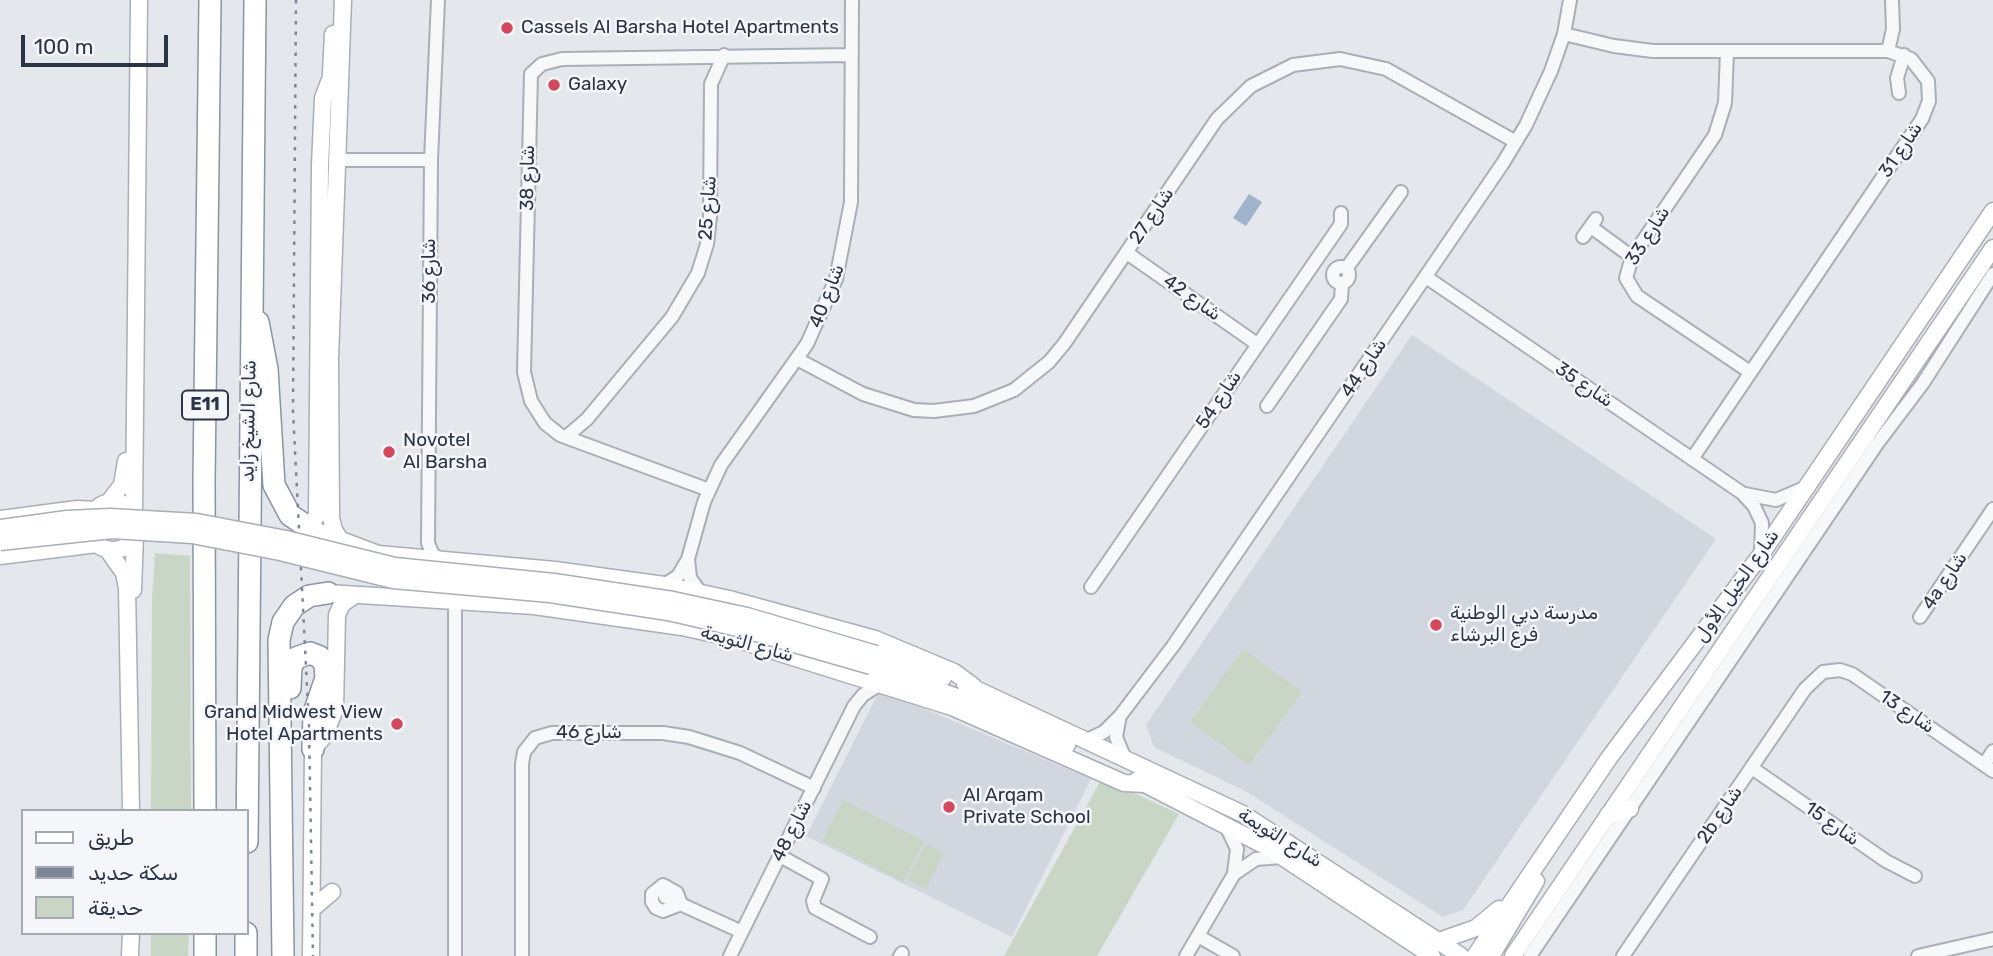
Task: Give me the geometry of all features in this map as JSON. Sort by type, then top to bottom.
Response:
[{"type":"highway","points":[[197,0],[208,96]]},
{"type":"highway","name":"E11","points":[[205,809],[210,0]]},
{"type":"highway","name":"شارع الشيخ زايد","points":[[247,809],[254,0]]},
{"type":"highway","points":[[250,302],[265,355],[274,485],[290,515],[309,528]]},
{"type":"highway","points":[[284,956],[280,631],[294,607],[309,596],[328,593]]},
{"type":"highway","points":[[283,806],[291,667],[300,655],[310,653],[320,656],[326,670],[314,713],[313,749]]},
{"type":"highway","points":[[205,935],[205,956]]},
{"type":"highway","points":[[246,935],[246,956]]},
{"type":"street","points":[[130,0],[126,463],[122,485],[102,506],[89,527],[124,573],[130,631]]},
{"type":"street","points":[[131,809],[130,631],[135,535],[139,0]]},
{"type":"street","points":[[334,0],[327,147],[337,160]]},
{"type":"street","points":[[343,0],[330,359],[331,518],[343,544]]},
{"type":"street","name":"شارع 36","points":[[428,543],[431,160],[438,0]]},
{"type":"street","name":"شارع 40","points":[[664,585],[678,576],[688,559],[709,490],[728,453],[797,359],[829,298],[846,241],[853,180],[850,55],[852,0]]},
{"type":"street","name":"شارع 44","points":[[1087,740],[1104,732],[1121,716],[1224,575],[1516,142],[1543,89],[1564,34],[1570,0]]},
{"type":"street","points":[[1888,51],[1894,27],[1892,0]]},
{"type":"street","points":[[1564,34],[1640,50],[1888,51],[1903,55],[1897,78],[1899,93]]},
{"type":"street","name":"شارع 33","points":[[1727,52],[1725,103],[1714,135],[1632,257],[1626,278],[1632,291],[1750,372]]},
{"type":"street","name":"شارع 25","points":[[711,85],[724,55]]},
{"type":"street","name":"شارع 38","points":[[709,490],[566,438],[541,418],[531,401],[525,378],[531,74],[542,64],[562,59],[850,55]]},
{"type":"street","name":"شارع 31","points":[[1692,459],[1927,111],[1928,81],[1918,65],[1903,55]]},
{"type":"street","name":"شارع 25","points":[[566,438],[587,419],[677,310],[698,273],[707,244],[710,217],[711,85],[703,57]]},
{"type":"street","name":"شارع 27","points":[[797,359],[863,394],[896,407],[934,411],[974,406],[1014,390],[1049,362],[1127,253],[1217,118],[1251,86],[1293,65],[1340,59],[1386,69],[1516,142]]},
{"type":"street","points":[[309,528],[317,515],[320,166],[322,102],[329,82]]},
{"type":"street","points":[[337,160],[431,160]]},
{"type":"street","points":[[1339,274],[1401,192]]},
{"type":"street","name":"شارع الخيل الأول","points":[[1475,956],[1546,849],[1760,556],[1993,211]]},
{"type":"street","name":"شارع 54","points":[[1091,587],[1343,222],[1341,213]]},
{"type":"street","points":[[1590,228],[1632,257]]},
{"type":"street","name":"شارع الخيل الأول","points":[[1513,956],[1993,248]]},
{"type":"street","name":"شارع 42","points":[[1127,253],[1257,344]]},
{"type":"street","points":[[1267,406],[1343,297],[1339,274],[1317,258]]},
{"type":"street","points":[[1530,956],[1877,444],[1923,383],[1993,274]]},
{"type":"street","name":"شارع 35","points":[[1426,277],[1742,492],[1761,500],[1776,500],[1806,487]]},
{"type":"street","points":[[1952,309],[1955,330]]},
{"type":"street","points":[[584,445],[583,434],[587,419]]},
{"type":"street","name":"شارع 35","points":[[1742,492],[1755,506],[1762,523],[1760,556]]},
{"type":"street","points":[[0,519],[102,506],[126,506],[134,515]]},
{"type":"street","name":"4a شارع","points":[[1920,617],[1993,509]]},
{"type":"street","points":[[0,528],[110,517],[210,524],[395,566],[567,583],[673,600],[796,629],[873,660]]},
{"type":"street","name":"شارع الثويمة","points":[[309,528],[343,544],[378,554],[555,570],[700,592],[875,639],[954,672],[973,685],[1261,824],[1428,951]]},
{"type":"street","points":[[0,542],[112,530],[192,535],[280,552],[393,580],[550,594],[668,612],[873,660]]},
{"type":"street","points":[[0,556],[79,544],[121,549],[135,535]]},
{"type":"street","points":[[416,558],[428,543],[432,553],[440,560]]},
{"type":"street","points":[[688,559],[690,578],[700,592]]},
{"type":"street","points":[[518,605],[528,596],[532,587],[529,577],[520,566]]},
{"type":"street","points":[[552,608],[542,597],[541,587],[555,570]]},
{"type":"street","name":"شارع الثويمة","points":[[328,593],[552,608],[707,632],[841,671],[973,715],[1124,783],[1144,784]]},
{"type":"street","points":[[311,956],[313,749],[325,735],[335,709],[337,615],[342,604],[355,595]]},
{"type":"street","points":[[455,602],[455,956]]},
{"type":"street","name":"شارع الثويمة","points":[[873,660],[973,685]]},
{"type":"street","name":"شارع الثويمة","points":[[873,660],[988,709],[1144,784],[1282,857],[1428,951],[1461,956]]},
{"type":"street","name":"شارع 13","points":[[1817,675],[1834,669],[1852,674],[1989,768]]},
{"type":"street","points":[[841,671],[853,687],[854,706]]},
{"type":"street","name":"2b شارع","points":[[1623,956],[1817,675]]},
{"type":"street","name":"شارع 48","points":[[730,956],[854,706],[868,691],[880,684]]},
{"type":"street","points":[[1121,716],[1116,737],[1125,759]]},
{"type":"street","name":"شارع 46","points":[[522,956],[522,758],[535,738],[552,733],[663,733],[690,737],[740,753],[814,788]]},
{"type":"street","points":[[1989,768],[1993,751]]},
{"type":"street","name":"شارع 15","points":[[1752,768],[1886,861],[1915,876]]},
{"type":"street","points":[[1608,815],[1629,809]]},
{"type":"street","points":[[1186,956],[1234,874],[1237,849],[1226,826]]},
{"type":"street","points":[[1491,956],[1534,884],[1546,849]]},
{"type":"street","points":[[780,856],[822,879],[813,901],[816,910],[870,937]]},
{"type":"street","points":[[1234,874],[1256,859],[1282,857]]},
{"type":"street","points":[[1428,951],[1482,924],[1528,876]]},
{"type":"street","points":[[312,909],[332,892]]},
{"type":"street","points":[[666,897],[742,932]]},
{"type":"street","points":[[130,956],[131,935]]},
{"type":"street","points":[[1198,936],[1233,956]]},
{"type":"street","points":[[1918,956],[1993,939]]},
{"type":"shaded area","name":"مدرسة دبي الوطنية فرع البرشاء","points":[[1412,335],[1716,539],[1463,910],[1443,917],[1247,792],[1154,747],[1146,725]]},
{"type":"shaded area","name":"Al Arqam Private School","points":[[880,690],[1091,779],[1012,937],[806,836]]},
{"type":"green space","points":[[155,553],[190,556],[191,809],[151,809],[152,600]]},
{"type":"green space","points":[[1243,649],[1302,692],[1249,765],[1190,722]]},
{"type":"green space","points":[[1102,778],[1179,814],[1097,956],[1004,956]]},
{"type":"green space","points":[[843,800],[924,841],[903,882],[822,841]]},
{"type":"green space","points":[[926,844],[944,853],[926,889],[907,879]]},
{"type":"green space","points":[[151,935],[189,935],[188,956],[151,956]]},
{"type":"water","points":[[1249,194],[1262,202],[1246,226],[1233,218]]},
{"type":"railway","points":[[296,0],[293,411],[309,726],[313,956]]},
{"type":"place","name":"Cassels Al Barsha Hotel Apartments","points":[[507,28]]},
{"type":"place","name":"Galaxy","points":[[554,85]]},
{"type":"place","name":"Novotel Al Barsha","points":[[389,452]]},
{"type":"place","name":"مدرسة دبي الوطنية فرع البرشاء","points":[[1436,625]]},
{"type":"place","name":"Grand Midwest View Hotel Apartments","points":[[397,724]]},
{"type":"place","name":"Al Arqam Private School","points":[[949,807]]}]
